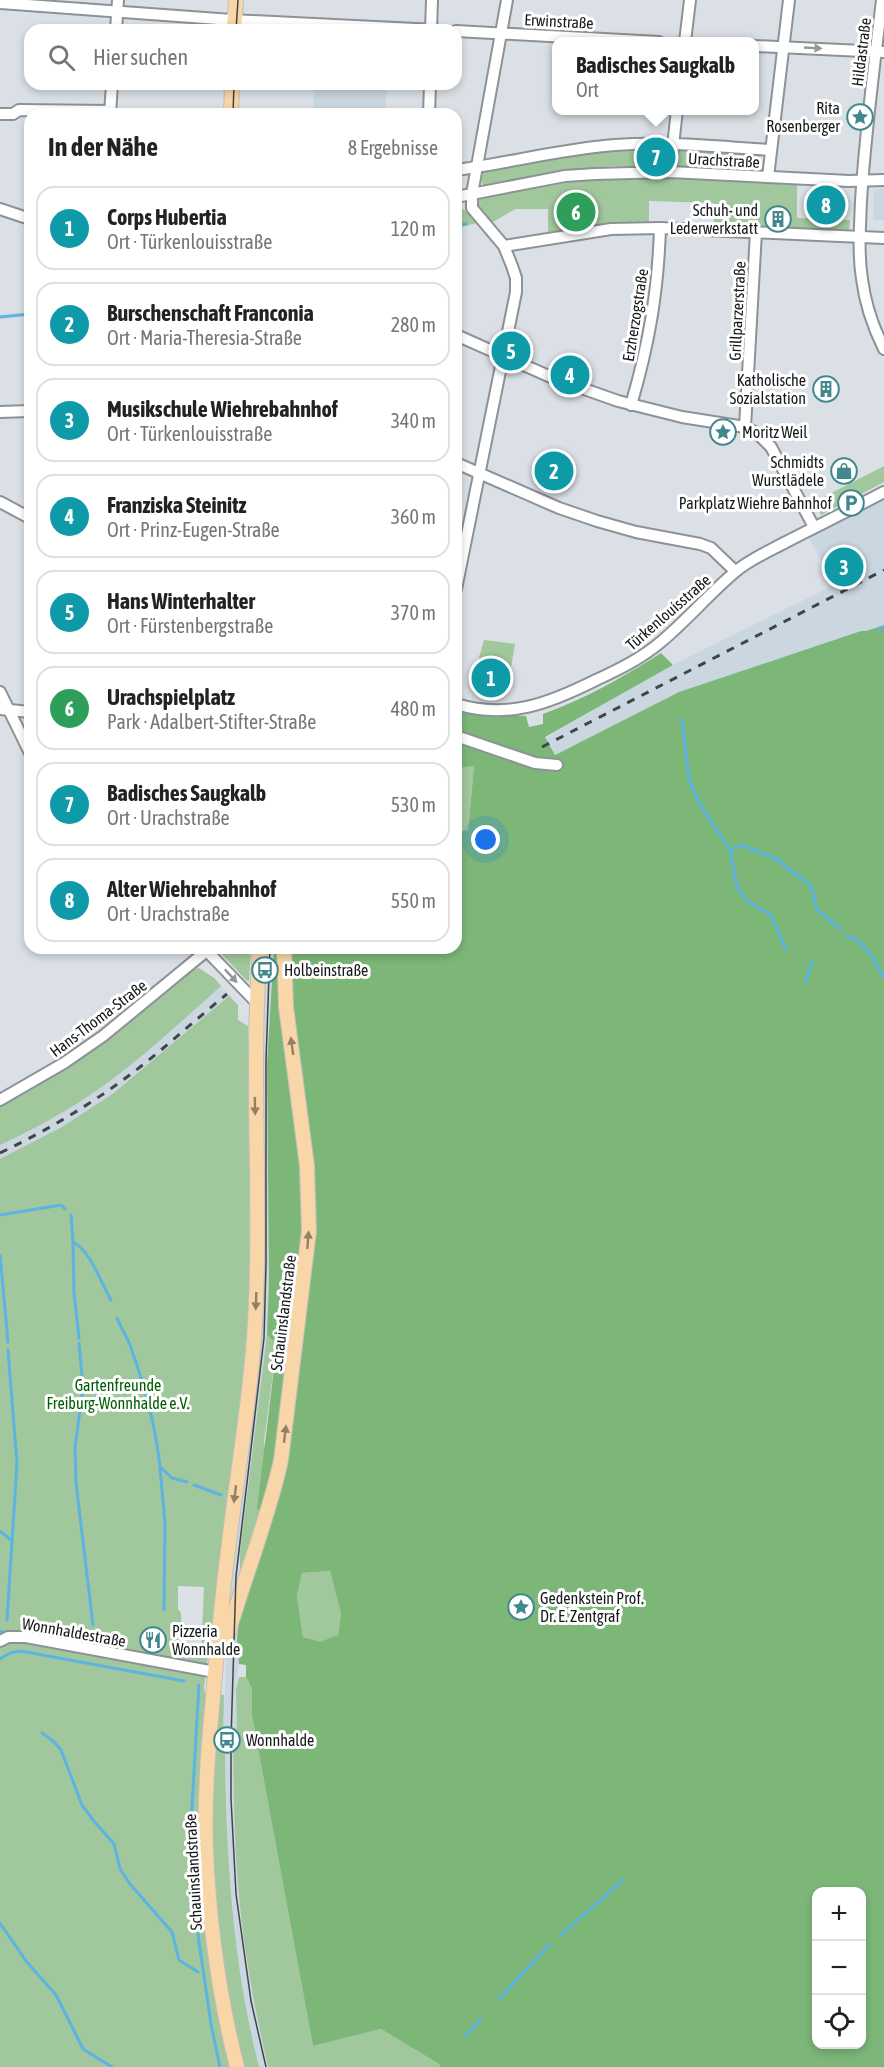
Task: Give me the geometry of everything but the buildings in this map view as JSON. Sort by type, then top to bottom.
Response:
[{"type":"main road","points":[[235,23],[236,0]]},
{"type":"main road","points":[[231,108],[232,90]]},
{"type":"main road","name":"Schauinslandstraße","points":[[237,2067],[216,1959],[206,1849],[207,1760],[226,1562],[247,1406],[254,1328],[257,1255],[256,1002],[260,954]]},
{"type":"main road","name":"Schauinslandstraße","points":[[215,1672],[276,1486],[309,1231],[307,1166],[286,1007],[284,954]]},
{"type":"main road","points":[[226,1562],[233,1575],[245,1575]]},
{"type":"street","points":[[117,24],[118,0]]},
{"type":"street","points":[[431,24],[432,0]]},
{"type":"street","points":[[462,560],[514,305],[516,278],[504,246],[472,208],[476,168],[507,0]]},
{"type":"street","points":[[686,37],[690,0]]},
{"type":"street","points":[[768,177],[789,0]]},
{"type":"street","name":"Hildastraße","points":[[882,0],[880,52],[862,180],[860,236],[864,293],[877,335],[884,349]]},
{"type":"street","points":[[0,3],[263,24]]},
{"type":"street","name":"Erwinstraße","points":[[462,31],[571,37]]},
{"type":"street","points":[[759,46],[880,52]]},
{"type":"street","points":[[110,108],[112,90]]},
{"type":"street","points":[[429,108],[430,90]]},
{"type":"street","points":[[0,114],[14,114],[19,110],[24,110]]},
{"type":"street","points":[[669,172],[676,115]]},
{"type":"street","name":"Urachstraße","points":[[462,169],[560,151],[615,145],[672,144],[771,150]]},
{"type":"street","name":"Urachstraße","points":[[462,196],[565,176],[595,174],[669,172],[884,180]]},
{"type":"street","points":[[0,209],[24,217]]},
{"type":"street","points":[[504,246],[611,229],[660,228],[884,238]]},
{"type":"street","name":"Erzherzogstraße","points":[[631,405],[649,342],[654,309],[660,228]]},
{"type":"street","name":"Grillparzerstraße","points":[[745,427],[756,232]]},
{"type":"street","points":[[462,338],[585,391],[682,417],[745,427],[758,434],[771,447],[814,527]]},
{"type":"street","points":[[0,412],[24,411]]},
{"type":"street","points":[[462,466],[559,508],[597,521],[711,548],[735,571]]},
{"type":"street","name":"Türkenlouisstraße","points":[[462,705],[512,709],[542,704],[568,695],[629,665],[693,614],[735,571],[768,551],[884,492]]},
{"type":"street","points":[[0,502],[24,515]]},
{"type":"street","points":[[0,692],[4,709],[24,743]]},
{"type":"street","points":[[4,709],[24,711]]},
{"type":"street","points":[[462,738],[535,763],[556,765]]},
{"type":"street","name":"Hans-Thoma-Straße","points":[[0,1100],[64,1063],[103,1036],[201,954]]},
{"type":"street","points":[[212,954],[256,1002]]},
{"type":"street","name":"Wonnhaldestraße","points":[[0,1641],[8,1637],[26,1637],[215,1672]]},
{"type":"shaded area","points":[[314,90],[387,90],[385,108],[313,108]]},
{"type":"shaded area","points":[[884,187],[884,220],[873,220],[874,190]]},
{"type":"shaded area","points":[[884,498],[884,625],[679,692],[555,755],[545,738],[673,665],[834,585],[809,537]]},
{"type":"shaded area","points":[[263,954],[274,954],[267,1064],[269,1280],[267,1335],[239,1569],[242,1571],[237,1639],[239,1664],[236,1689],[237,1741],[233,1743],[236,1860],[260,2031],[268,2067],[259,2067],[250,2034],[238,1966],[229,1894],[225,1747],[223,1747],[229,1581],[250,1411]]},
{"type":"shaded area","points":[[214,978],[238,1005],[0,1182],[0,1121],[142,1037]]},
{"type":"green space","points":[[616,148],[667,148],[761,154],[760,158],[748,169],[611,166],[484,186],[481,181],[484,168]]},
{"type":"green space","points":[[659,177],[797,185],[797,218],[850,220],[849,233],[714,228],[714,203],[649,201],[649,224],[618,224],[548,232],[548,209],[515,209],[493,222],[487,220],[476,206],[481,196],[488,194],[492,196],[592,178]]},
{"type":"green space","points":[[462,209],[470,214],[477,223],[462,227]]},
{"type":"green space","points":[[884,466],[884,482],[821,515],[814,502]]},
{"type":"green space","points":[[884,625],[884,2067],[440,2067],[439,2064],[381,2029],[313,2046],[252,1716],[252,1689],[246,1677],[246,1665],[239,1664],[237,1639],[240,1612],[271,1517],[257,1509],[277,1344],[267,1335],[269,1280],[267,1064],[274,954],[462,954],[462,831],[468,831],[474,766],[462,767],[462,711],[472,714],[526,716],[529,727],[543,724],[543,714],[604,687],[661,653],[673,665],[545,737],[555,755],[679,692]],"holes":[[[330,1571],[341,1614],[338,1635],[320,1642],[303,1637],[297,1596],[302,1573]]]},
{"type":"green space","points":[[484,640],[515,644],[511,667],[478,661]]},
{"type":"green space","points":[[474,765],[468,831],[462,831],[462,767]]},
{"type":"green space","points":[[222,954],[251,954],[249,981]]},
{"type":"green space","points":[[199,968],[221,986],[153,1046],[100,1088],[52,1119],[0,1145],[0,1104],[189,970]]},
{"type":"green space","name":"Gartenfreunde Freiburg-Wonnhalde e.V.","points":[[229,996],[238,1005],[238,1020],[248,1026],[250,1296],[242,1384],[204,1688],[205,1693],[224,1695],[223,1746],[225,1747],[232,1908],[242,1987],[259,2067],[0,2067],[0,1159],[62,1127],[114,1093]],"holes":[[[178,1586],[204,1587],[201,1656],[182,1653]]]},
{"type":"green space","points":[[267,1335],[277,1344],[264,1441],[271,1516],[240,1571],[240,1552]]},
{"type":"green space","points":[[330,1571],[341,1614],[338,1635],[320,1643],[303,1637],[297,1596],[302,1573]]},
{"type":"green space","points":[[239,1677],[246,1677],[252,1689],[252,1716],[313,2046],[381,2029],[439,2064],[440,2067],[268,2067],[247,1960],[237,1876],[233,1743],[237,1741],[236,1689]]},
{"type":"waterway","points":[[462,225],[466,224]]},
{"type":"waterway","points":[[0,317],[24,315]]},
{"type":"waterway","points":[[878,630],[884,628]]},
{"type":"waterway","points":[[682,719],[689,780],[701,806],[730,850],[737,887],[747,901],[771,915],[786,950]]},
{"type":"waterway","points":[[730,850],[741,845],[775,858],[811,886],[817,910],[841,929]]},
{"type":"waterway","points":[[846,936],[853,938],[864,947],[884,978]]},
{"type":"waterway","points":[[805,983],[812,962]]},
{"type":"waterway","points":[[0,1215],[61,1205],[65,1209]]},
{"type":"waterway","points":[[71,1215],[73,1242],[90,1259],[111,1300]]},
{"type":"waterway","points":[[73,1242],[74,1293],[79,1338]]},
{"type":"waterway","points":[[0,1255],[8,1342]]},
{"type":"waterway","points":[[117,1318],[130,1344],[145,1391],[156,1437],[160,1467],[172,1478],[187,1482]]},
{"type":"waterway","points":[[79,1343],[83,1387],[75,1448],[76,1483],[93,1625]]},
{"type":"waterway","points":[[7,1620],[17,1463],[8,1350]]},
{"type":"waterway","points":[[160,1468],[165,1523],[164,1610]]},
{"type":"waterway","points":[[194,1485],[221,1495]]},
{"type":"waterway","points":[[0,1531],[12,1541]]},
{"type":"waterway","points":[[0,1659],[10,1653],[21,1651],[184,1681]]},
{"type":"waterway","points":[[199,1685],[190,1841],[199,1942],[220,2067]]},
{"type":"waterway","points":[[42,1733],[61,1750],[82,1805],[114,1844],[120,1869],[130,1884],[172,1932],[179,1960],[198,1972]]},
{"type":"waterway","points":[[560,1936],[624,1879]]},
{"type":"waterway","points":[[0,1923],[26,1961],[56,1995],[83,2049],[112,2067]]},
{"type":"waterway","points":[[499,1999],[550,1944]]},
{"type":"waterway","points":[[465,2036],[481,2019]]},
{"type":"tram line","points":[[236,24],[238,0]]},
{"type":"tram line","points":[[233,108],[234,90]]},
{"type":"tram line","points":[[266,2067],[251,2001],[236,1894],[231,1799],[231,1739],[236,1576],[264,1338],[266,1060],[270,954]]},
{"type":"railway","points":[[542,747],[884,570]]},
{"type":"railway","points":[[0,1153],[34,1136],[100,1096],[155,1055],[227,994]]},
{"type":"place","name":"Rita Rosenberger","points":[[860,117]]},
{"type":"place","name":"Badisches Saugkalb","points":[[656,157]]},
{"type":"place","name":"Alter Wiehrebahnhof","points":[[826,205]]},
{"type":"place","name":"Urachspielplatz","points":[[576,212]]},
{"type":"place","name":"Schuh- und Lederwerkstatt","points":[[778,219]]},
{"type":"place","name":"Hans Winterhalter","points":[[511,351]]},
{"type":"place","name":"Franziska Steinitz","points":[[570,375]]},
{"type":"place","name":"Katholische Sozialstation","points":[[826,389]]},
{"type":"place","name":"Moritz Weil","points":[[723,432]]},
{"type":"place","name":"Burschenschaft Franconia","points":[[554,471]]},
{"type":"place","name":"Schmidts Wurstlädele","points":[[844,471]]},
{"type":"place","name":"Parkplatz Wiehre Bahnhof","points":[[851,503]]},
{"type":"place","name":"Musikschule Wiehrebahnhof","points":[[844,567]]},
{"type":"place","name":"Corps Hubertia","points":[[491,678]]},
{"type":"place","name":"Holbeinstraße","points":[[265,970]]},
{"type":"place","name":"Gedenkstein Prof. Dr. E. Zentgraf","points":[[521,1607]]},
{"type":"place","name":"Pizzeria Wonnhalde","points":[[153,1640]]},
{"type":"place","name":"Wonnhalde","points":[[227,1740]]}]
